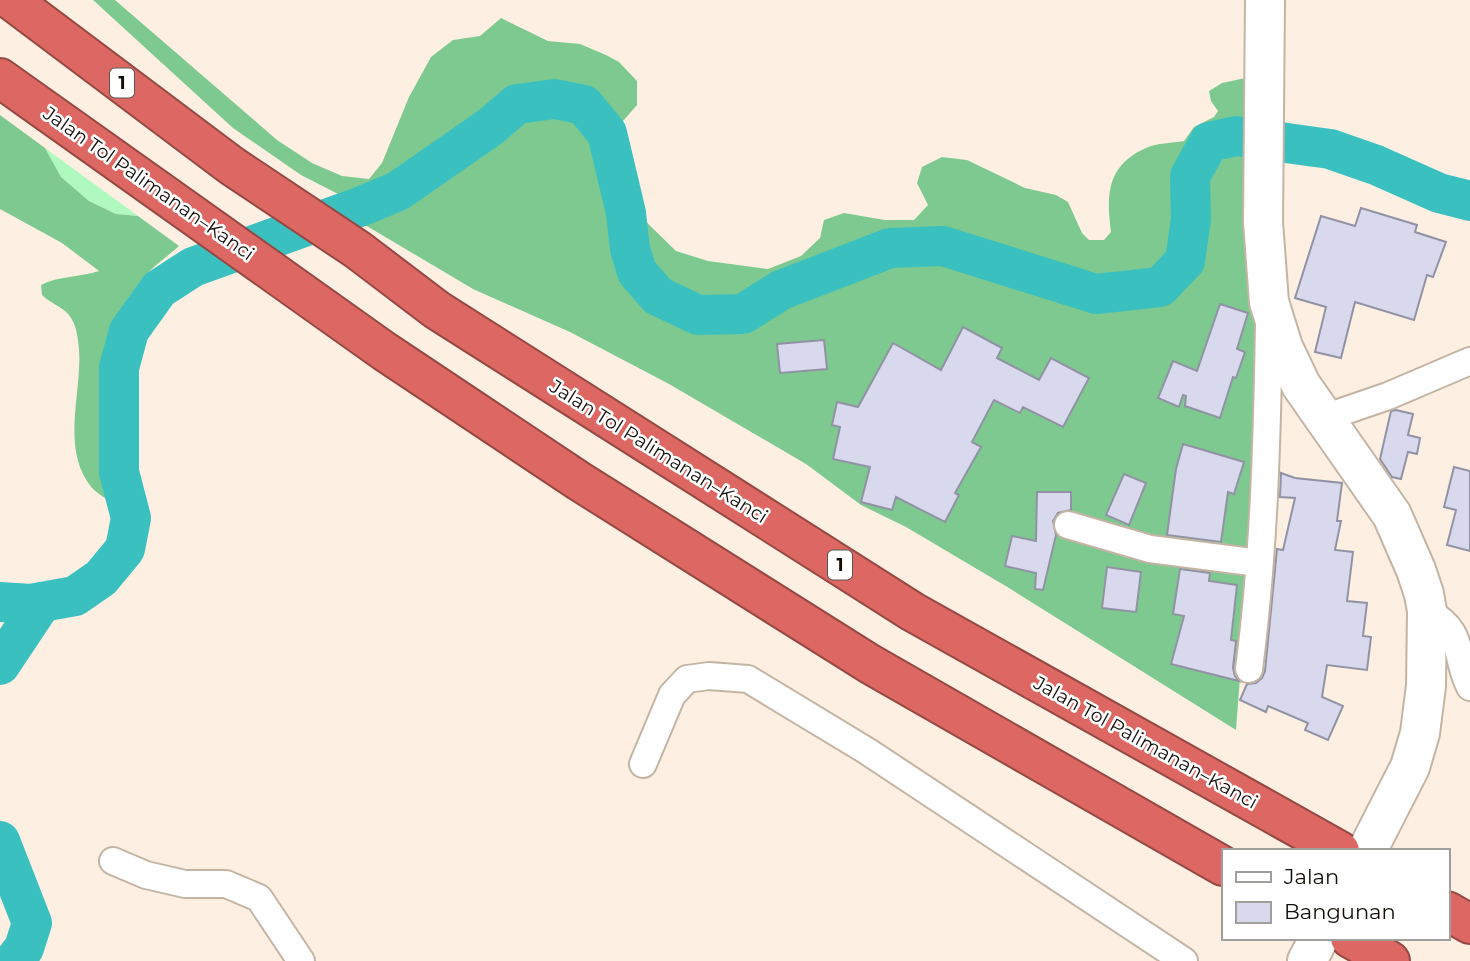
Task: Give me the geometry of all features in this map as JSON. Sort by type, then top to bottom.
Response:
[{"type":"highway","name":"Jalan Tol Palimanan–Kanci","points":[[11,0],[232,166],[358,250],[437,310],[913,612],[1336,849]]},
{"type":"highway","name":"Jalan Tol Palimanan–Kanci","points":[[0,78],[384,351],[579,481],[870,664],[1222,865]]},
{"type":"highway","points":[[1449,912],[1470,924]]},
{"type":"highway","points":[[1353,940],[1390,961]]},
{"type":"street","points":[[1249,669],[1266,457],[1269,302],[1263,222],[1265,0]]},
{"type":"street","points":[[1269,302],[1291,366],[1392,515],[1424,594],[1427,611],[1426,686],[1420,733],[1410,766],[1368,849]]},
{"type":"street","points":[[1324,418],[1388,396],[1470,361]]},
{"type":"street","points":[[1068,525],[1150,549],[1259,563]]},
{"type":"street","points":[[1427,611],[1443,620],[1452,630],[1470,687]]},
{"type":"street","points":[[643,764],[672,695],[687,679],[709,676],[748,679],[867,751],[1184,961]]},
{"type":"street","points":[[113,861],[146,875],[185,884],[226,884],[259,898],[302,961]]},
{"type":"street","points":[[1307,961],[1319,940]]},
{"type":"green space","points":[[93,0],[115,0],[277,140],[312,163],[342,176],[369,179],[382,163],[409,97],[431,57],[453,40],[480,36],[501,18],[548,41],[580,44],[619,62],[637,81],[637,105],[616,129],[590,96],[555,89],[513,94],[484,119],[393,182],[359,197],[342,196],[301,175],[233,128]]},
{"type":"green space","points":[[1260,75],[1248,124],[1202,133],[1180,174],[1181,218],[1176,256],[1155,278],[1097,284],[944,236],[888,238],[777,282],[740,304],[700,305],[664,288],[645,267],[639,248],[636,212],[676,251],[708,261],[768,269],[801,256],[820,238],[824,220],[844,213],[885,220],[914,220],[928,205],[917,183],[922,167],[942,157],[967,160],[1025,188],[1056,195],[1068,202],[1082,233],[1089,240],[1104,240],[1111,232],[1109,206],[1112,182],[1123,163],[1150,146],[1184,141],[1194,127],[1214,117],[1218,111],[1211,101],[1209,91],[1222,83]]},
{"type":"green space","points":[[554,109],[579,114],[598,138],[616,215],[620,251],[628,277],[651,304],[696,325],[746,324],[786,299],[893,257],[941,256],[1095,304],[1165,297],[1194,265],[1201,220],[1200,178],[1215,151],[1236,146],[1249,151],[1264,360],[1236,730],[1009,588],[906,527],[861,505],[806,464],[669,384],[570,332],[473,289],[360,222],[366,216],[403,199],[496,135],[521,113]]},
{"type":"green space","points":[[0,115],[45,148],[61,177],[89,201],[116,214],[138,216],[179,246],[140,282],[125,306],[115,332],[104,389],[106,448],[114,504],[92,488],[82,473],[75,439],[79,367],[77,333],[68,314],[42,295],[41,285],[99,271],[62,243],[0,209]]},
{"type":"green space","points":[[45,148],[138,216],[116,214],[89,201],[61,177]]},
{"type":"building","points":[[1361,208],[1417,225],[1415,232],[1446,242],[1433,277],[1427,275],[1414,320],[1355,302],[1341,358],[1315,352],[1326,307],[1295,298],[1321,216],[1355,226]]},
{"type":"building","points":[[1220,304],[1248,313],[1237,349],[1245,352],[1236,378],[1233,377],[1220,418],[1185,406],[1186,396],[1183,395],[1179,407],[1158,398],[1173,361],[1197,371]]},
{"type":"building","points":[[963,327],[1002,348],[997,358],[1039,380],[1051,358],[1089,378],[1063,427],[1023,407],[1020,413],[994,400],[972,442],[981,447],[955,493],[959,495],[945,522],[896,497],[892,510],[861,502],[870,467],[833,459],[840,427],[832,425],[837,402],[858,407],[893,343],[941,370]]},
{"type":"building","points":[[824,340],[827,369],[780,373],[777,344]]},
{"type":"building","points":[[1391,411],[1413,414],[1408,435],[1420,438],[1417,454],[1408,452],[1401,479],[1392,477],[1380,459]]},
{"type":"building","points":[[1183,444],[1244,462],[1234,494],[1228,492],[1221,542],[1167,535],[1176,469]]},
{"type":"building","points":[[1454,467],[1470,471],[1470,551],[1447,545],[1456,510],[1444,507]]},
{"type":"building","points":[[1281,473],[1295,478],[1342,483],[1337,521],[1341,521],[1335,550],[1353,552],[1347,601],[1367,603],[1363,636],[1371,637],[1367,670],[1327,665],[1322,697],[1343,706],[1328,740],[1305,730],[1308,723],[1268,706],[1266,712],[1240,700],[1247,684],[1256,683],[1265,671],[1277,549],[1283,550],[1295,498],[1280,497]]},
{"type":"building","points":[[1124,474],[1146,483],[1129,525],[1106,515]]},
{"type":"building","points":[[1037,492],[1071,492],[1071,510],[1058,513],[1053,521],[1056,535],[1043,590],[1035,589],[1036,573],[1005,566],[1012,536],[1036,541]]},
{"type":"building","points":[[1107,567],[1141,572],[1136,612],[1102,608]]},
{"type":"building","points":[[1180,569],[1210,573],[1209,581],[1237,585],[1231,640],[1236,641],[1233,668],[1239,681],[1171,664],[1184,616],[1173,614]]},
{"type":"waterway","points":[[0,602],[31,604],[75,596],[101,578],[125,549],[131,518],[119,472],[119,368],[129,331],[159,289],[193,267],[398,191],[490,127],[517,104],[555,99],[584,105],[607,133],[637,272],[658,296],[698,315],[743,314],[781,290],[890,248],[943,246],[1096,294],[1160,287],[1185,261],[1191,219],[1190,176],[1209,142],[1236,136],[1330,149],[1376,165],[1439,193],[1470,201]]},
{"type":"waterway","points":[[0,665],[42,602]]},
{"type":"waterway","points":[[0,841],[32,923],[24,948],[14,961]]}]
